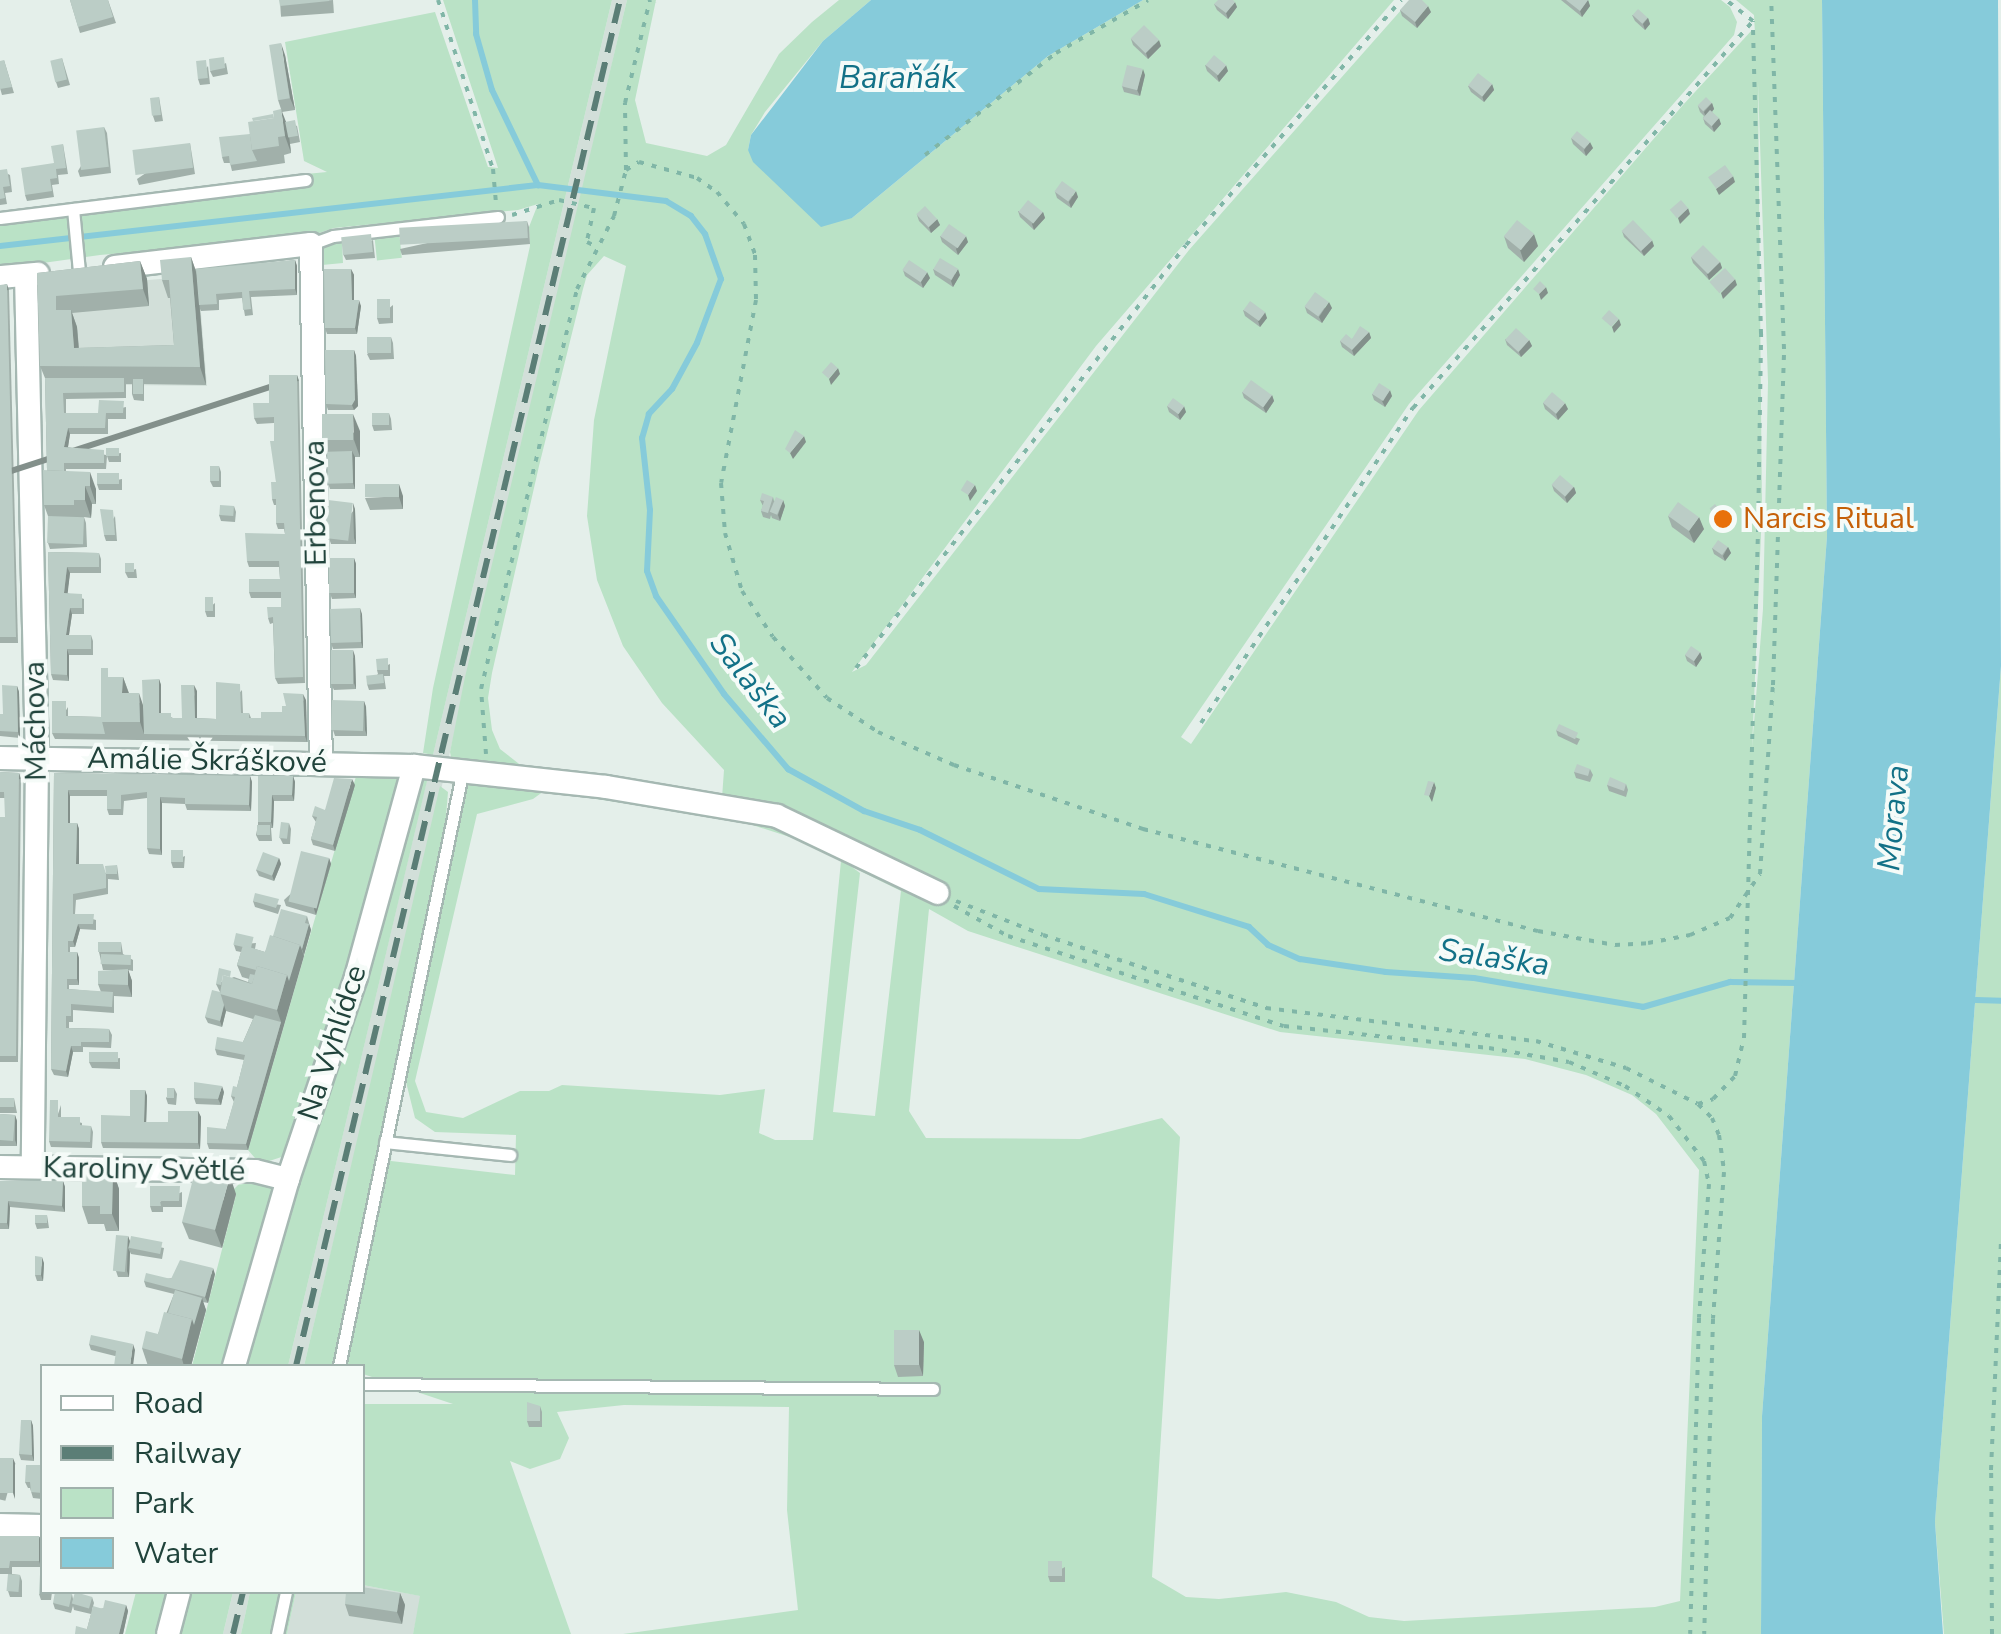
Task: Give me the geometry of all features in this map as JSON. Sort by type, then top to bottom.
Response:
[{"type":"street","points":[[0,277],[26,275],[78,260],[311,244]]},
{"type":"street","name":"Erbenova","points":[[311,244],[321,763]]},
{"type":"street","name":"Máchova","points":[[26,275],[37,758],[33,1168]]},
{"type":"street","name":"Amálie Škráškové","points":[[0,758],[414,766]]},
{"type":"street","points":[[414,766],[486,777],[606,787],[778,816],[938,893]]},
{"type":"street","name":"Na Vyhlídce","points":[[235,1364],[288,1179],[356,977],[414,766]]},
{"type":"street","name":"Karoliny Světlé","points":[[0,1167],[254,1172],[288,1179]]},
{"type":"street","points":[[0,1526],[40,1526]]},
{"type":"street","points":[[168,1634],[178,1594]]},
{"type":"lane","points":[[0,218],[306,180]]},
{"type":"lane","points":[[72,209],[78,260]]},
{"type":"lane","points":[[311,244],[333,236],[498,217]]},
{"type":"lane","points":[[339,1364],[462,774]]},
{"type":"lane","points":[[385,1142],[510,1155]]},
{"type":"lane","points":[[365,1384],[933,1390]]},
{"type":"lane","points":[[277,1634],[286,1594]]},
{"type":"path","points":[[438,0],[493,169],[498,217],[536,210],[559,200],[594,208],[587,242],[595,246]]},
{"type":"path","points":[[486,777],[481,689],[578,289],[595,246],[614,216],[626,170],[625,103],[650,0]]},
{"type":"path","points":[[925,154],[1056,53],[1148,0]]},
{"type":"path","points":[[856,668],[1186,245],[1401,0]]},
{"type":"path","points":[[1726,0],[1753,21]]},
{"type":"path","points":[[626,170],[639,162],[697,178],[717,192],[744,224],[755,255],[756,300],[721,483],[725,533],[742,591],[773,637],[827,698],[878,732],[954,765],[1142,829],[1538,930],[1615,944],[1648,943],[1690,936],[1730,918],[1747,900],[1760,874],[1780,523],[1784,350],[1771,0]]},
{"type":"path","points":[[1201,723],[1413,408],[1753,21]]},
{"type":"path","points":[[1698,1104],[1713,1099],[1735,1076],[1744,1038],[1761,334],[1753,21]]},
{"type":"path","points":[[938,893],[1042,935],[1266,1008],[1536,1042],[1626,1068],[1698,1104],[1712,1118],[1719,1136],[1724,1172],[1713,1319],[1704,1634]]},
{"type":"path","points":[[938,893],[980,924],[1008,936],[1284,1026],[1489,1048],[1569,1062],[1624,1086],[1669,1116],[1704,1161],[1709,1184],[1699,1318],[1690,1634]]},
{"type":"path","points":[[1992,1634],[1991,1470],[2001,1238]]},
{"type":"shaded area","points":[[612,0],[627,0],[304,1364],[288,1364]]},
{"type":"shaded area","points":[[198,276],[207,386],[47,384],[48,288]]},
{"type":"shaded area","points":[[365,1585],[421,1596],[413,1634],[287,1634],[296,1594],[365,1594]]},
{"type":"shaded area","points":[[233,1594],[250,1594],[241,1634],[223,1634]]},
{"type":"green space","points":[[443,0],[612,0],[433,755],[423,753],[433,688],[530,246],[529,227],[538,204],[518,210],[334,228],[307,237],[100,255],[0,269],[0,223],[307,182],[306,174],[327,172],[304,161],[285,42],[435,12],[488,167],[498,168]]},
{"type":"green space","points":[[627,0],[656,0],[635,100],[646,143],[707,156],[726,145],[779,54],[812,22],[839,0],[871,0],[823,41],[765,112],[751,135],[748,150],[852,218],[1048,56],[1143,0],[1394,0],[1096,346],[852,672],[866,665],[1189,250],[1410,0],[1721,0],[1730,7],[1737,22],[1734,35],[1409,404],[1181,737],[1191,744],[1419,410],[1683,105],[1752,30],[1755,34],[1754,15],[1736,0],[1822,0],[1827,536],[1762,1416],[1761,1634],[623,1634],[798,1610],[787,1510],[789,1407],[624,1405],[557,1412],[569,1438],[560,1459],[530,1469],[510,1461],[571,1634],[413,1634],[420,1596],[365,1585],[365,1404],[453,1404],[365,1375],[365,1364],[304,1364],[440,786],[448,792],[445,829],[396,1065],[391,1161],[515,1175],[516,1135],[435,1132],[415,1118],[405,1078],[468,783],[481,780],[452,762],[450,752]],"holes":[[[1758,83],[1768,382],[1763,609],[1752,748],[1762,510]],[[604,256],[626,266],[594,420],[587,516],[597,580],[623,646],[662,703],[724,770],[722,798],[523,767],[500,749],[492,730],[488,698],[492,673],[539,466],[587,275]],[[544,791],[740,821],[799,840],[841,861],[813,1140],[775,1140],[759,1133],[765,1089],[720,1095],[562,1085],[549,1091],[520,1091],[463,1118],[426,1112],[415,1081],[477,814],[533,799]],[[852,867],[901,891],[875,1116],[833,1112],[860,873]],[[929,909],[968,931],[1280,1032],[1525,1059],[1586,1075],[1632,1095],[1656,1114],[1699,1170],[1680,1601],[1655,1607],[1404,1621],[1369,1617],[1336,1602],[1286,1592],[1219,1599],[1186,1597],[1152,1577],[1180,1137],[1162,1118],[1080,1139],[926,1138],[909,1111]]]},
{"type":"green space","points":[[399,231],[402,258],[377,260],[374,234]]},
{"type":"green space","points":[[342,241],[343,263],[322,265],[322,248]]},
{"type":"green space","points":[[2001,666],[2001,1634],[1944,1634],[1935,1522]]},
{"type":"green space","points":[[357,773],[415,782],[428,777],[288,1364],[193,1364],[236,1195],[233,1190],[245,1178],[290,1190],[303,1150],[260,1164],[248,1150]]},
{"type":"green space","points":[[135,1594],[233,1594],[223,1634],[125,1634]]},
{"type":"green space","points":[[250,1594],[296,1594],[287,1634],[241,1634]]},
{"type":"water","name":"Baraňák","points":[[871,0],[1143,0],[1048,56],[852,218],[821,227],[753,162],[748,150],[751,135],[823,41]]},
{"type":"water","name":"Morava","points":[[1822,0],[1998,0],[2001,666],[1935,1522],[1943,1634],[1761,1634],[1762,1416],[1827,536]]},
{"type":"building","points":[[70,0],[108,0],[113,17],[78,27]]},
{"type":"building","points":[[279,0],[329,0],[329,1],[280,6]]},
{"type":"building","points":[[1218,0],[1235,2],[1226,13],[1214,4]]},
{"type":"building","points":[[1409,0],[1422,0],[1428,6],[1415,22],[1400,10]]},
{"type":"building","points":[[1566,0],[1588,0],[1580,11]]},
{"type":"building","points":[[1638,9],[1648,18],[1642,24],[1633,15]]},
{"type":"building","points":[[1144,25],[1159,40],[1145,53],[1131,38]]},
{"type":"building","points":[[281,43],[290,98],[278,100],[269,45]]},
{"type":"building","points":[[1214,55],[1226,65],[1218,75],[1206,65]]},
{"type":"building","points":[[224,57],[225,68],[210,71],[209,59]]},
{"type":"building","points":[[62,58],[67,79],[55,82],[50,61]]},
{"type":"building","points":[[4,60],[12,87],[0,89],[0,61]]},
{"type":"building","points":[[206,60],[208,78],[198,79],[196,61]]},
{"type":"building","points":[[1127,65],[1143,69],[1137,90],[1122,86]]},
{"type":"building","points":[[1478,73],[1492,84],[1482,97],[1468,86]]},
{"type":"building","points":[[159,97],[161,115],[152,116],[150,98]]},
{"type":"building","points":[[1706,97],[1712,103],[1703,111],[1698,105]]},
{"type":"building","points":[[281,109],[285,136],[278,137],[279,146],[252,150],[248,122],[274,118],[273,111]]},
{"type":"building","points":[[1710,110],[1719,118],[1712,126],[1703,118]]},
{"type":"building","points":[[273,114],[274,118],[252,118]]},
{"type":"building","points":[[295,120],[298,136],[288,138],[285,122]]},
{"type":"building","points":[[104,127],[109,167],[81,170],[76,130]]},
{"type":"building","points":[[1577,131],[1590,142],[1584,149],[1571,138]]},
{"type":"building","points":[[250,134],[257,161],[230,165],[229,156],[222,157],[219,137]]},
{"type":"building","points":[[190,143],[193,168],[135,175],[132,150]]},
{"type":"building","points":[[63,144],[66,168],[56,169],[57,178],[50,179],[52,191],[25,195],[21,168],[54,163],[51,146]]},
{"type":"building","points":[[1725,165],[1733,176],[1716,189],[1708,177]]},
{"type":"building","points":[[7,169],[10,186],[3,187],[5,198],[0,199],[0,170]]},
{"type":"building","points":[[1062,181],[1076,191],[1068,202],[1054,192]]},
{"type":"building","points":[[1028,200],[1043,212],[1033,224],[1019,212]]},
{"type":"building","points":[[1681,200],[1688,208],[1677,218],[1670,210]]},
{"type":"building","points":[[925,206],[937,219],[928,227],[916,214]]},
{"type":"building","points":[[1517,220],[1534,234],[1521,250],[1504,236]]},
{"type":"building","points":[[1633,220],[1652,240],[1641,251],[1621,231]]},
{"type":"building","points":[[527,221],[528,238],[400,245],[399,228]]},
{"type":"building","points":[[949,224],[966,236],[958,248],[940,236]]},
{"type":"building","points":[[371,234],[373,252],[343,255],[341,237]]},
{"type":"building","points":[[1703,245],[1720,262],[1708,274],[1691,257]]},
{"type":"building","points":[[191,257],[200,367],[40,366],[37,273],[140,261],[143,289],[56,296],[56,310],[71,310],[74,348],[174,345],[169,280],[162,280],[160,260]]},
{"type":"building","points":[[940,258],[958,269],[951,280],[933,269]]},
{"type":"building","points":[[295,260],[295,289],[249,291],[251,309],[243,310],[242,292],[216,294],[217,304],[199,305],[196,269]]},
{"type":"building","points":[[909,260],[927,272],[921,282],[902,270]]},
{"type":"building","points":[[1725,268],[1735,279],[1719,293],[1709,282]]},
{"type":"building","points":[[324,269],[351,269],[352,300],[359,300],[355,328],[325,328]]},
{"type":"building","points":[[1540,281],[1546,287],[1539,294],[1533,289]]},
{"type":"building","points":[[7,284],[16,637],[0,637],[0,285]]},
{"type":"building","points":[[1315,292],[1329,302],[1318,317],[1304,307]]},
{"type":"building","points":[[377,299],[390,299],[390,318],[377,318]]},
{"type":"building","points":[[1250,301],[1265,312],[1259,321],[1244,310]]},
{"type":"building","points":[[1609,310],[1619,319],[1611,327],[1602,318]]},
{"type":"building","points":[[1360,326],[1369,332],[1352,350],[1340,341],[1346,334],[1352,339]]},
{"type":"building","points":[[1516,328],[1529,340],[1518,352],[1505,340]]},
{"type":"building","points":[[367,337],[391,337],[391,353],[367,353]]},
{"type":"building","points":[[325,350],[354,350],[352,405],[326,404]]},
{"type":"building","points":[[831,362],[838,368],[829,378],[822,373]]},
{"type":"building","points":[[269,375],[297,375],[303,677],[275,678],[273,617],[268,618],[267,607],[281,607],[281,592],[249,592],[249,579],[280,579],[279,561],[247,561],[245,533],[285,534],[284,523],[276,523],[276,499],[272,499],[271,482],[276,482],[270,441],[274,441],[274,417],[254,418],[253,403],[269,403]]},
{"type":"building","points":[[45,378],[124,378],[124,392],[63,393],[64,413],[98,413],[99,400],[124,401],[123,413],[106,413],[105,428],[68,428],[64,447],[104,450],[104,463],[64,463],[64,471],[47,470]]},
{"type":"building","points":[[133,379],[143,379],[143,394],[133,394]]},
{"type":"building","points":[[1251,380],[1272,395],[1263,407],[1242,392]]},
{"type":"building","points":[[1379,383],[1390,390],[1383,401],[1372,394]]},
{"type":"building","points":[[1552,392],[1565,403],[1556,414],[1543,403]]},
{"type":"building","points":[[1173,398],[1184,406],[1178,414],[1167,406]]},
{"type":"building","points":[[372,413],[389,413],[389,425],[372,425]]},
{"type":"building","points":[[322,414],[353,414],[353,440],[322,440]]},
{"type":"building","points":[[795,430],[804,436],[790,453],[785,449]]},
{"type":"building","points":[[106,448],[119,448],[119,456],[106,456]]},
{"type":"building","points":[[352,451],[353,483],[328,484],[327,452]]},
{"type":"building","points":[[210,466],[219,466],[219,481],[210,481]]},
{"type":"building","points":[[43,470],[90,472],[85,500],[74,500],[74,505],[44,505]]},
{"type":"building","points":[[97,473],[119,473],[119,484],[97,484]]},
{"type":"building","points":[[1560,475],[1574,487],[1565,497],[1551,485]]},
{"type":"building","points":[[967,480],[975,485],[968,495],[961,490]]},
{"type":"building","points":[[365,484],[399,484],[399,497],[365,497]]},
{"type":"building","points":[[762,493],[773,497],[768,513],[761,511]]},
{"type":"building","points":[[776,497],[783,500],[777,515],[770,512]]},
{"type":"building","points":[[328,500],[353,503],[348,541],[323,538]]},
{"type":"building","points":[[1678,502],[1699,517],[1689,531],[1668,516]]},
{"type":"building","points":[[1715,504],[1727,519],[1722,523],[1710,508]]},
{"type":"building","points":[[220,505],[234,506],[233,516],[219,515]]},
{"type":"building","points":[[100,509],[113,510],[115,535],[104,535]]},
{"type":"building","points":[[48,516],[84,517],[83,544],[47,543]]},
{"type":"building","points":[[1718,540],[1728,547],[1722,555],[1712,548]]},
{"type":"building","points":[[48,552],[99,553],[99,567],[67,567],[64,593],[82,594],[82,608],[70,608],[66,635],[91,635],[91,649],[67,649],[67,675],[51,674]]},
{"type":"building","points":[[329,558],[354,558],[354,593],[329,593]]},
{"type":"building","points":[[125,563],[134,563],[134,572],[125,572]]},
{"type":"building","points":[[205,597],[213,597],[213,611],[205,611]]},
{"type":"building","points":[[360,608],[361,642],[331,643],[330,609]]},
{"type":"building","points":[[1691,646],[1700,652],[1694,661],[1685,655]]},
{"type":"building","points":[[331,650],[353,650],[353,684],[331,684]]},
{"type":"building","points":[[388,658],[388,670],[377,670],[376,659]]},
{"type":"building","points":[[101,668],[108,668],[108,677],[123,677],[122,693],[139,693],[140,722],[101,722]]},
{"type":"building","points":[[383,674],[384,683],[367,685],[366,676]]},
{"type":"building","points":[[159,679],[159,713],[171,713],[171,718],[182,718],[181,685],[194,685],[195,718],[216,719],[216,682],[240,684],[241,713],[249,713],[249,718],[261,718],[261,712],[282,712],[282,706],[286,706],[283,693],[303,694],[305,736],[144,734],[142,680]]},
{"type":"building","points":[[2,685],[17,686],[18,732],[0,731]]},
{"type":"building","points":[[332,700],[364,701],[363,731],[331,730]]},
{"type":"building","points":[[52,701],[66,701],[66,716],[101,717],[105,734],[52,733]]},
{"type":"building","points":[[1559,724],[1578,733],[1575,739],[1556,730]]},
{"type":"building","points":[[1577,764],[1590,769],[1588,776],[1574,772]]},
{"type":"building","points":[[0,772],[19,773],[16,1056],[0,1056],[0,817],[5,817]]},
{"type":"building","points":[[54,773],[250,776],[249,805],[185,804],[185,798],[160,797],[160,849],[147,848],[147,792],[121,795],[121,809],[107,809],[107,790],[68,790],[68,823],[77,823],[76,864],[103,864],[106,888],[73,894],[73,914],[94,914],[93,924],[78,924],[73,941],[68,941],[68,952],[77,952],[77,979],[67,979],[67,989],[113,992],[112,1007],[71,1004],[66,1028],[109,1029],[109,1042],[71,1046],[66,1071],[51,1069]]},
{"type":"building","points":[[258,776],[293,776],[292,795],[272,795],[271,822],[258,822]]},
{"type":"building","points":[[1610,777],[1626,784],[1624,791],[1607,785]]},
{"type":"building","points":[[334,778],[352,779],[333,845],[311,839],[317,817],[312,816],[315,806],[325,810]]},
{"type":"building","points":[[1428,781],[1434,782],[1429,796],[1424,795]]},
{"type":"building","points":[[281,822],[289,823],[287,839],[279,838]]},
{"type":"building","points":[[257,825],[270,825],[270,835],[257,835]]},
{"type":"building","points":[[171,850],[183,850],[183,862],[171,862]]},
{"type":"building","points":[[301,851],[329,858],[317,908],[288,901]]},
{"type":"building","points":[[263,852],[279,858],[272,876],[256,870]]},
{"type":"building","points":[[117,865],[117,874],[106,874],[105,866]]},
{"type":"building","points":[[255,893],[279,899],[276,908],[253,901]]},
{"type":"building","points":[[281,909],[307,916],[305,923],[309,924],[302,949],[273,936]]},
{"type":"building","points":[[236,933],[254,937],[251,949],[233,945]]},
{"type":"building","points":[[270,935],[300,945],[289,981],[287,975],[237,965],[243,945],[265,952]]},
{"type":"building","points":[[98,942],[121,942],[121,952],[98,952]]},
{"type":"building","points":[[101,954],[131,955],[131,965],[101,964]]},
{"type":"building","points":[[257,966],[287,975],[277,1010],[220,994],[223,975],[252,984]]},
{"type":"building","points":[[219,968],[231,971],[230,977],[223,975],[221,985],[216,984]]},
{"type":"building","points":[[128,969],[128,985],[98,984],[98,971]]},
{"type":"building","points":[[212,990],[220,992],[224,1005],[220,1021],[205,1017]]},
{"type":"building","points":[[255,1015],[281,1022],[246,1144],[207,1143],[207,1127],[226,1129],[235,1097],[231,1096],[233,1086],[237,1087],[245,1055],[215,1049],[217,1037],[243,1042]]},
{"type":"building","points":[[89,1052],[118,1052],[118,1062],[89,1062]]},
{"type":"building","points":[[194,1082],[222,1086],[218,1099],[194,1098]]},
{"type":"building","points":[[167,1088],[174,1088],[174,1098],[167,1098]]},
{"type":"building","points":[[130,1090],[145,1090],[144,1122],[168,1122],[168,1111],[198,1111],[198,1143],[101,1142],[101,1115],[130,1116]]},
{"type":"building","points":[[0,1098],[14,1098],[14,1107],[0,1107]]},
{"type":"building","points":[[50,1100],[58,1100],[58,1117],[80,1117],[80,1125],[91,1126],[90,1142],[49,1141]]},
{"type":"building","points":[[0,1114],[15,1115],[13,1141],[0,1140]]},
{"type":"building","points":[[113,1171],[112,1214],[100,1214],[100,1206],[82,1206],[82,1174]]},
{"type":"building","points":[[195,1171],[226,1172],[230,1176],[215,1230],[182,1222]]},
{"type":"building","points":[[0,1181],[63,1181],[62,1206],[8,1201],[7,1223],[0,1223]]},
{"type":"building","points":[[150,1186],[180,1186],[179,1201],[160,1201],[161,1206],[150,1206]]},
{"type":"building","points":[[35,1215],[47,1215],[47,1223],[35,1223]]},
{"type":"building","points":[[116,1235],[128,1236],[125,1272],[113,1271]]},
{"type":"building","points":[[131,1236],[162,1242],[160,1254],[129,1248]]},
{"type":"building","points":[[35,1256],[42,1257],[41,1275],[35,1275]]},
{"type":"building","points":[[180,1260],[213,1268],[205,1297],[144,1281],[146,1273],[171,1279]]},
{"type":"building","points":[[175,1290],[202,1298],[194,1325],[192,1319],[168,1313]]},
{"type":"building","points":[[164,1312],[192,1319],[182,1359],[142,1348],[146,1331],[158,1334]]},
{"type":"building","points":[[894,1330],[919,1330],[919,1365],[894,1365]]},
{"type":"building","points":[[91,1335],[133,1344],[130,1364],[114,1364],[116,1351],[89,1344]]},
{"type":"building","points":[[527,1402],[540,1406],[540,1421],[527,1421]]},
{"type":"building","points":[[21,1420],[31,1420],[32,1455],[19,1454]]},
{"type":"building","points":[[0,1458],[13,1458],[13,1493],[0,1493]]},
{"type":"building","points":[[26,1465],[40,1465],[40,1493],[31,1492],[30,1482],[25,1482]]},
{"type":"building","points":[[0,1536],[39,1536],[39,1561],[10,1561],[9,1568],[0,1568]]},
{"type":"building","points":[[1048,1561],[1062,1561],[1062,1576],[1048,1576]]},
{"type":"building","points":[[8,1574],[20,1575],[18,1592],[7,1591]]},
{"type":"building","points":[[365,1587],[400,1593],[397,1612],[345,1604],[346,1594],[365,1594]]},
{"type":"building","points":[[55,1594],[72,1594],[69,1607],[53,1603]]},
{"type":"building","points":[[74,1594],[92,1597],[89,1608],[72,1604]]},
{"type":"building","points":[[105,1600],[126,1605],[119,1634],[75,1634],[76,1626],[87,1629],[93,1606],[103,1609]]},
{"type":"waterway","points":[[475,0],[476,34],[492,90],[538,185]]},
{"type":"waterway","name":"Salaška","points":[[0,246],[538,185],[666,201],[691,216],[705,234],[721,279],[697,343],[672,389],[649,414],[642,438],[650,510],[647,571],[656,596],[724,694],[788,769],[864,811],[920,830],[1039,889],[1144,894],[1249,927],[1268,945],[1300,959],[1386,972],[1474,978],[1643,1007],[1730,982],[1800,983]]},
{"type":"waterway","points":[[1976,1000],[2001,1001]]},
{"type":"railway","points":[[296,1364],[620,0]]},
{"type":"railway","points":[[233,1634],[243,1594]]},
{"type":"place","name":"Narcis Ritual","points":[[1723,519]]}]
